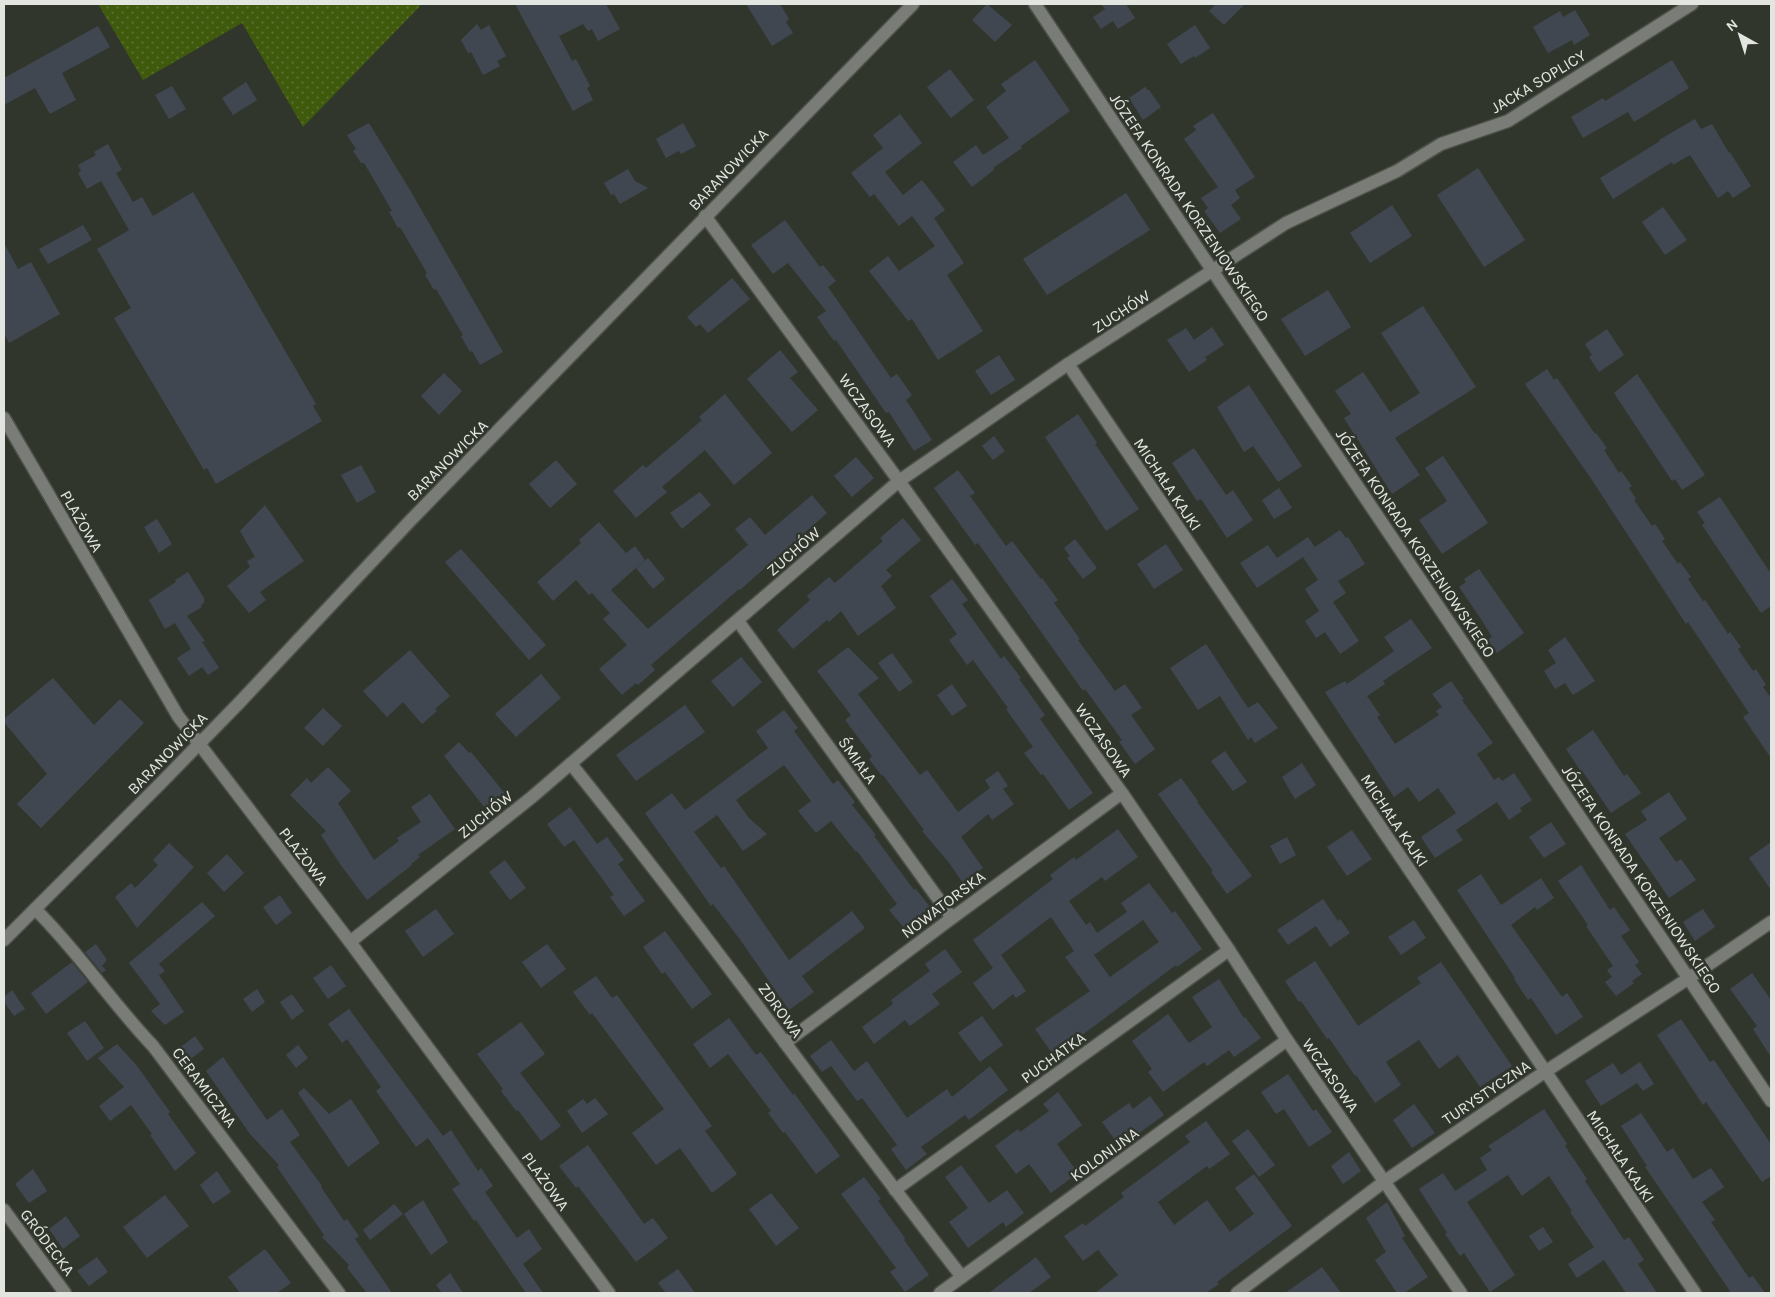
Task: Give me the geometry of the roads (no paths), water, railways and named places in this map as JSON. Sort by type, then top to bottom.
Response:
[{"type":"street","name":"BARANOWICKA","points":[[4,940],[199,745],[409,522],[913,4]]},
{"type":"street","name":"JÓZEFA KONRADA KORZENIOWSKIEGO","points":[[1035,4],[1771,1101]]},
{"type":"street","name":"JACKA SOPLICY","points":[[1286,223],[1397,171],[1441,144],[1508,121],[1692,4]]},
{"type":"street","name":"WCZASOWA","points":[[705,216],[899,481],[1122,793],[1229,950],[1287,1040],[1461,1293]]},
{"type":"street","name":"ZUCHÓW","points":[[350,942],[524,804],[899,481],[1068,364],[1286,223]]},
{"type":"street","name":"MICHAŁA KAJKI","points":[[1068,364],[1694,1293]]},
{"type":"street","name":"PLAŻOWA","points":[[4,418],[178,716],[350,942],[610,1293]]},
{"type":"street","name":"ŚMIAŁA","points":[[738,621],[952,918]]},
{"type":"street","name":"ZDROWA","points":[[571,764],[743,984],[785,1043],[962,1277]]},
{"type":"street","name":"NOWATORSKA","points":[[785,1043],[1122,793]]},
{"type":"street","name":"CERAMICZNA","points":[[35,909],[56,930],[132,1024],[153,1046],[339,1293]]},
{"type":"street","name":"TURYSTYCZNA","points":[[1237,1293],[1385,1181],[1766,925]]},
{"type":"street","name":"PUCHATKA","points":[[895,1190],[1229,950]]},
{"type":"street","name":"KOLONIJNA","points":[[940,1293],[1287,1040]]},
{"type":"street","name":"GRÓDECKA","points":[[4,1210],[65,1293]]}]
